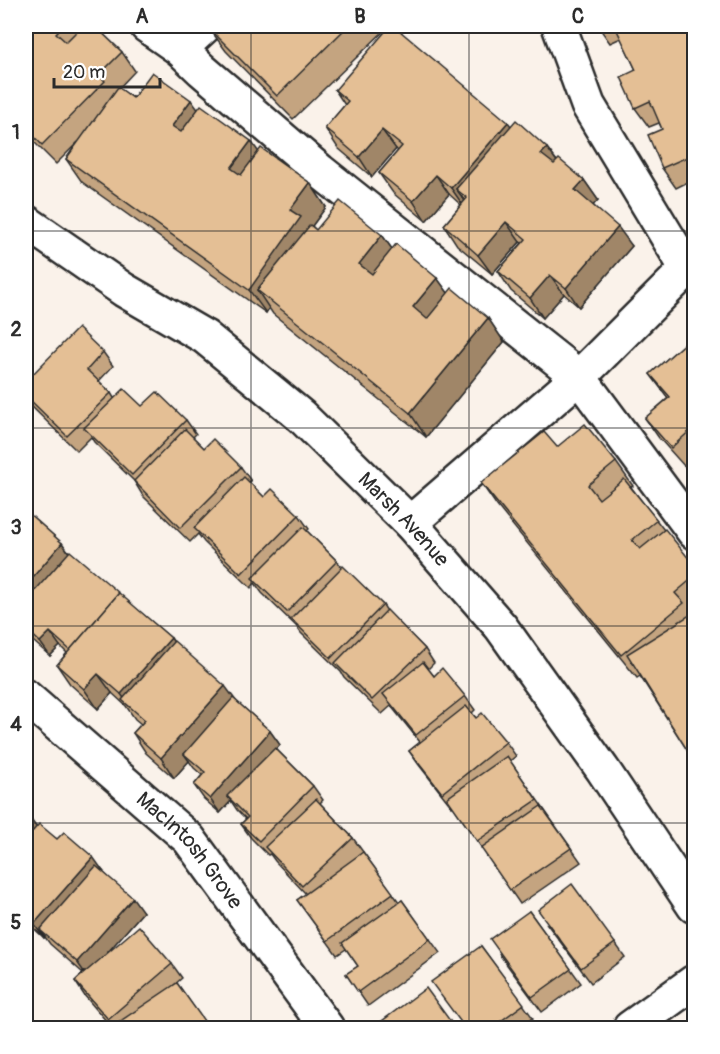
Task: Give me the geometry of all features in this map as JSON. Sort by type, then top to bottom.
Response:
[{"type":"street","points":[[147,26],[180,49],[320,171],[579,376],[694,532]]},
{"type":"street","points":[[180,49],[205,26]]},
{"type":"street","points":[[410,523],[579,376],[691,272],[588,105],[559,26]]},
{"type":"street","name":"Marsh Avenue","points":[[26,222],[124,290],[205,337],[301,416],[410,523],[501,627],[603,770],[694,906]]},
{"type":"street","name":"MacIntosh Grove","points":[[26,697],[189,839],[327,1029]]},
{"type":"street","points":[[630,1029],[694,982]]},
{"type":"building","points":[[26,26],[63,26],[56,33],[66,42],[82,26],[95,26],[122,52],[99,75],[105,81],[42,145],[26,128]]},
{"type":"building","points":[[211,26],[245,26],[247,28],[249,26],[348,26],[277,96],[209,28]]},
{"type":"building","points":[[390,26],[394,26],[508,122],[451,188],[436,175],[413,201],[379,173],[402,146],[382,130],[359,157],[325,128],[348,101],[335,90]]},
{"type":"building","points":[[615,26],[694,26],[694,154],[662,168],[648,135],[662,129],[650,101],[635,108],[621,77],[636,70]]},
{"type":"building","points":[[152,72],[191,100],[172,126],[181,132],[201,105],[251,141],[231,168],[241,175],[261,148],[310,183],[290,210],[301,217],[249,290],[66,159],[118,87],[133,98]]},
{"type":"building","points":[[516,120],[547,148],[541,154],[554,164],[559,159],[584,180],[575,190],[618,227],[566,288],[550,275],[530,298],[498,271],[526,239],[506,222],[478,255],[444,225],[467,198],[456,189]]},
{"type":"building","points":[[340,201],[382,235],[359,264],[372,274],[396,244],[437,278],[413,307],[427,319],[452,288],[488,318],[410,413],[257,290],[310,225],[316,230]]},
{"type":"building","points":[[78,328],[103,352],[87,370],[111,393],[67,436],[26,396],[26,381]]},
{"type":"building","points":[[694,335],[694,427],[671,448],[645,418],[670,397],[650,374]]},
{"type":"building","points":[[124,389],[142,406],[157,392],[186,420],[132,475],[84,428]]},
{"type":"building","points":[[585,424],[616,462],[588,485],[599,499],[624,479],[657,520],[632,540],[640,549],[665,529],[694,565],[694,577],[675,593],[684,603],[621,655],[481,483],[544,432],[557,447]]},
{"type":"building","points":[[185,429],[204,448],[213,439],[241,467],[180,528],[134,481]]},
{"type":"building","points":[[244,477],[264,497],[272,489],[299,515],[241,574],[194,528]]},
{"type":"building","points":[[26,511],[62,543],[26,585]]},
{"type":"building","points":[[303,527],[337,561],[287,612],[252,578]]},
{"type":"building","points":[[70,551],[119,593],[70,650],[50,632],[40,642],[26,629],[26,601]]},
{"type":"building","points":[[343,566],[383,605],[331,658],[291,619]]},
{"type":"building","points":[[119,593],[171,638],[121,694],[98,674],[84,689],[57,665]]},
{"type":"building","points":[[387,610],[425,649],[372,700],[335,663]]},
{"type":"building","points":[[693,613],[694,615],[694,761],[627,654]]},
{"type":"building","points":[[174,641],[225,686],[161,758],[133,733],[145,720],[122,700]]},
{"type":"building","points":[[423,662],[434,676],[442,668],[465,696],[416,735],[383,694]]},
{"type":"building","points":[[233,698],[270,731],[210,799],[194,785],[205,772],[184,754]]},
{"type":"building","points":[[466,706],[476,718],[482,713],[506,742],[442,793],[409,751]]},
{"type":"building","points":[[275,748],[313,786],[259,841],[241,824],[248,817],[227,796]]},
{"type":"building","points":[[507,756],[537,800],[477,841],[447,798]]},
{"type":"building","points":[[316,799],[353,838],[302,886],[265,847]]},
{"type":"building","points":[[541,806],[571,848],[510,890],[481,848]]},
{"type":"building","points":[[39,824],[57,839],[64,832],[93,857],[34,924],[26,916],[26,839]]},
{"type":"building","points":[[363,852],[393,893],[327,941],[297,900]]},
{"type":"building","points":[[96,866],[133,898],[77,962],[40,930]]},
{"type":"building","points":[[572,884],[615,943],[581,968],[538,910]]},
{"type":"building","points":[[402,900],[430,939],[358,992],[346,974],[358,966],[342,943]]},
{"type":"building","points":[[529,911],[571,969],[532,997],[490,939]]},
{"type":"building","points":[[139,926],[172,964],[108,1019],[75,981]]},
{"type":"building","points":[[481,946],[524,1004],[490,1029],[466,1029],[431,982]]},
{"type":"building","points":[[177,983],[207,1025],[202,1029],[119,1029],[116,1024]]},
{"type":"building","points":[[426,988],[456,1029],[382,1029],[378,1024]]},
{"type":"building","points":[[26,1016],[38,1029],[26,1029]]}]
